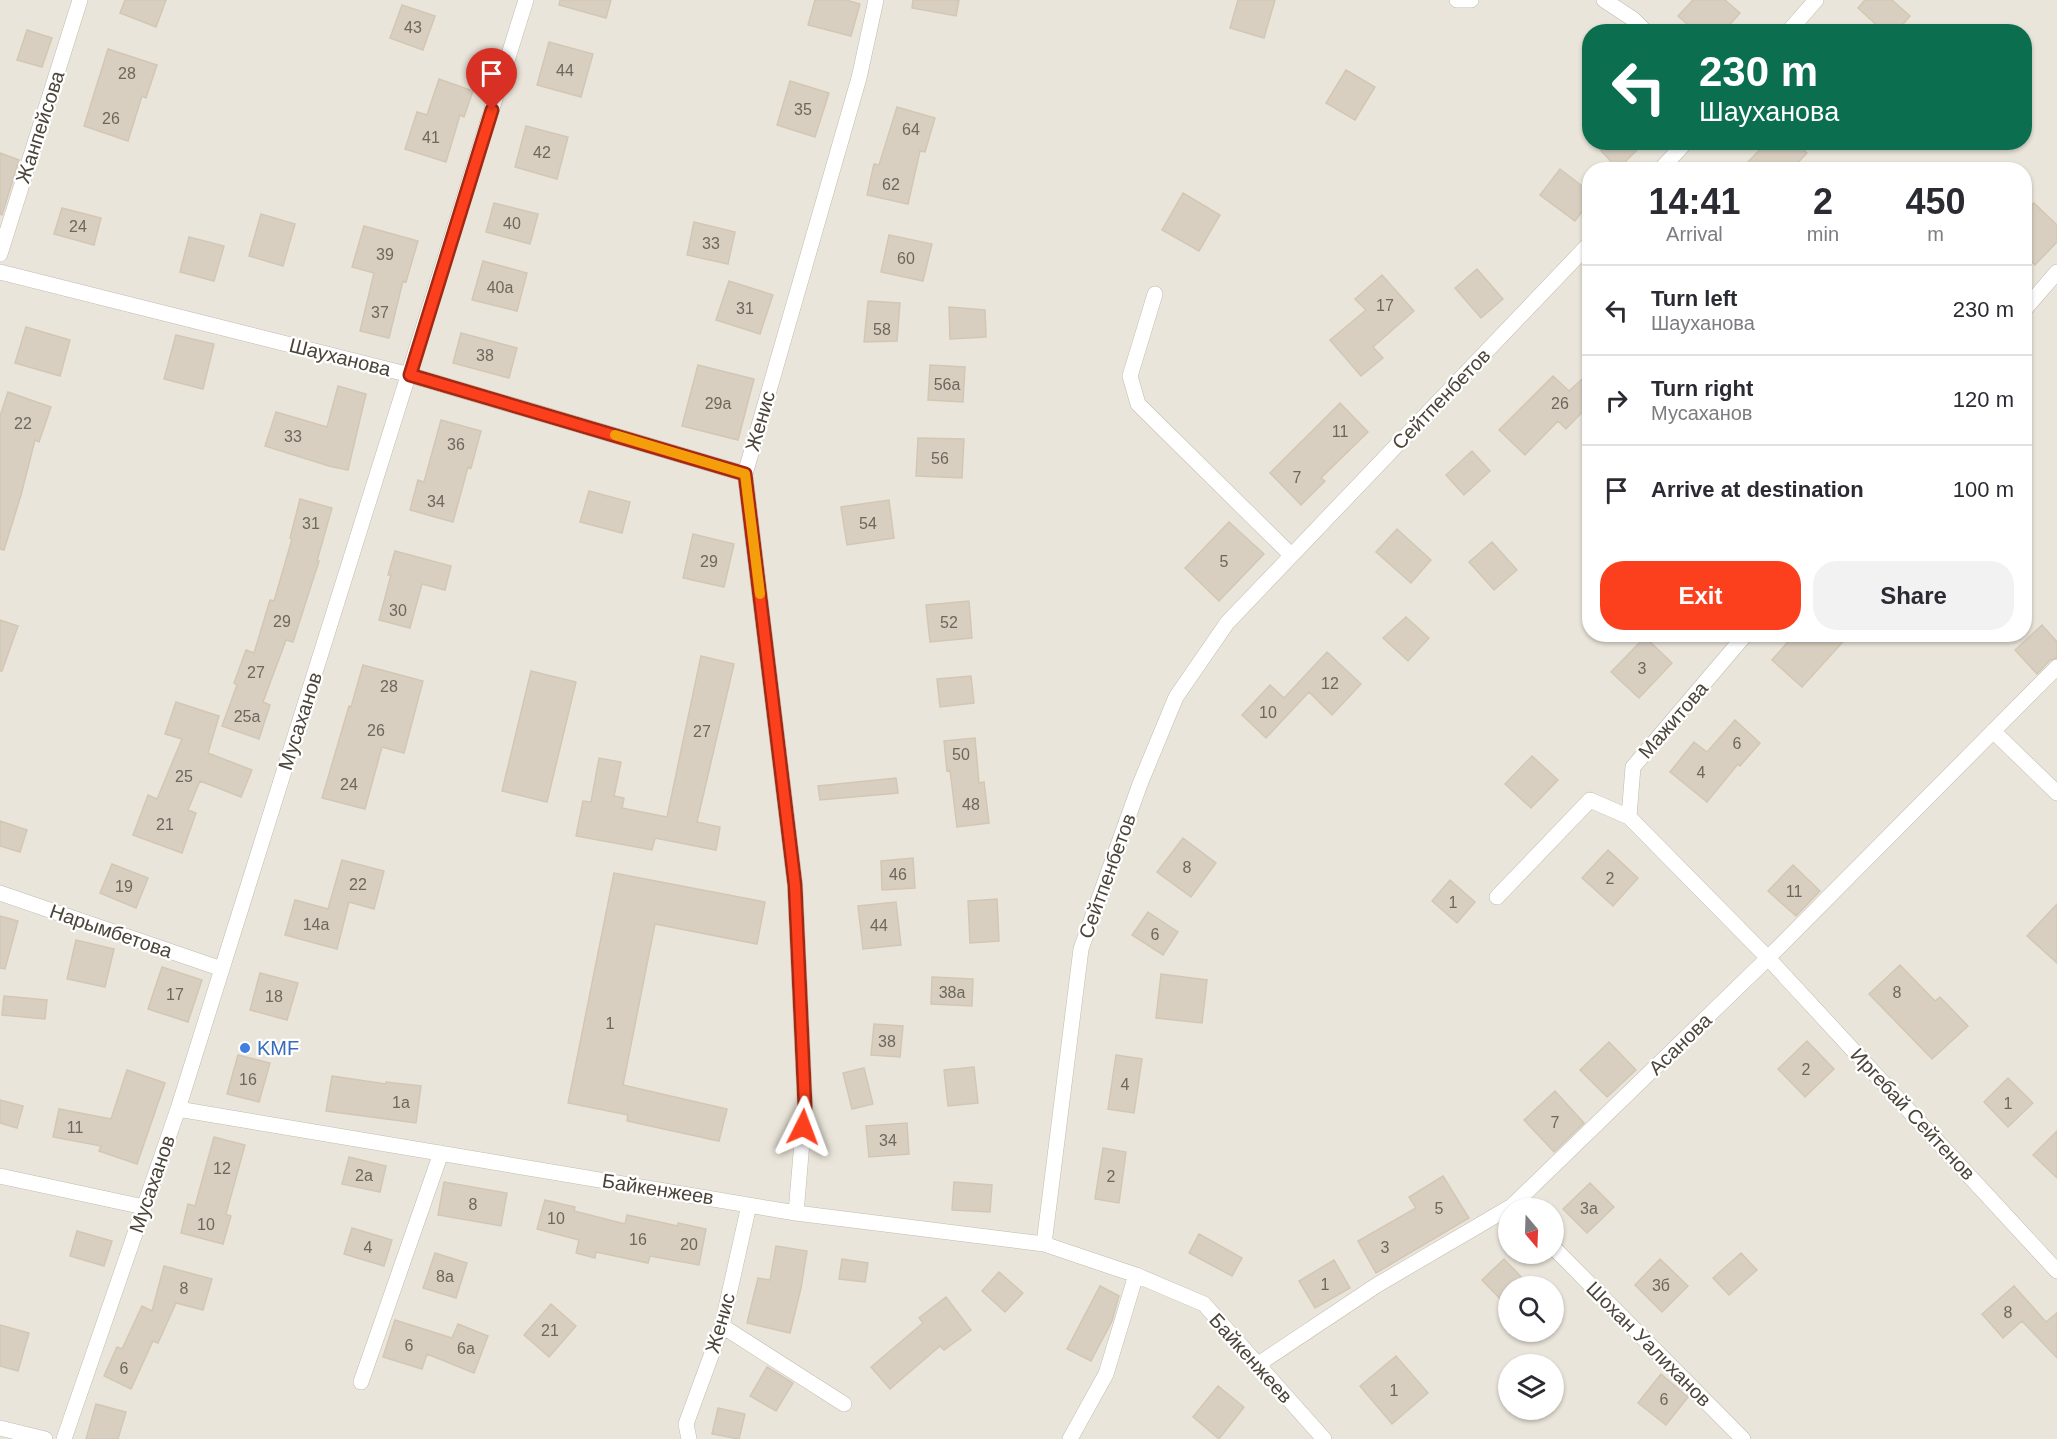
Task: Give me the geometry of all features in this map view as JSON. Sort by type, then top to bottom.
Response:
[{"type":"street","name":"Жанпейсова","points":[[0,254],[81,0]]},
{"type":"street","name":"Мусаханов","points":[[64,1439],[178,1109],[526,0]]},
{"type":"street","name":"Женис","points":[[796,1213],[805,1106],[795,885],[745,474],[859,78],[876,0]]},
{"type":"street","points":[[1457,0],[1471,0]]},
{"type":"street","points":[[1604,0],[1638,24]]},
{"type":"street","points":[[1795,24],[1816,0]]},
{"type":"street","points":[[1667,162],[1679,150]]},
{"type":"street","name":"Сейтпенбетов","points":[[1044,1244],[1081,949],[1140,784],[1176,697],[1227,623],[1582,251]]},
{"type":"street","name":"Шауханова","points":[[0,272],[410,375],[745,474]]},
{"type":"street","points":[[2032,301],[2057,272]]},
{"type":"street","points":[[1155,294],[1130,376],[1138,404],[1291,555]]},
{"type":"street","name":"Мажитова","points":[[1629,817],[1633,767],[1739,642]]},
{"type":"street","name":"Асанова","points":[[1523,1198],[1768,958],[2057,667]]},
{"type":"street","points":[[1993,731],[2057,793]]},
{"type":"street","points":[[1497,897],[1590,800],[1629,817],[1768,958]]},
{"type":"street","name":"Нарымбетова","points":[[0,893],[222,969]]},
{"type":"street","name":"Иргебай Сейтенов","points":[[1768,958],[2057,1270]]},
{"type":"street","name":"Байкенжеев","points":[[178,1109],[796,1213],[1044,1244],[1136,1275],[1204,1304],[1324,1439]]},
{"type":"street","points":[[361,1382],[441,1153]]},
{"type":"street","points":[[0,1176],[144,1207]]},
{"type":"street","name":"Женис","points":[[689,1439],[686,1424],[722,1326],[749,1205]]},
{"type":"street","name":"Асанова","points":[[1257,1365],[1377,1285],[1498,1216]]},
{"type":"street","name":"Шохан Уалиханов","points":[[1564,1258],[1743,1439]]},
{"type":"street","points":[[1070,1439],[1106,1374],[1136,1275]]},
{"type":"street","points":[[722,1326],[844,1404]]},
{"type":"street","points":[[0,1428],[45,1439]]},
{"type":"shaded area","points":[[0,0],[2057,0],[2057,1439],[0,1439]]},
{"type":"building","points":[[125,0],[166,0],[156,27],[120,13]]},
{"type":"building","points":[[560,0],[611,0],[606,18],[559,5]]},
{"type":"building","points":[[815,0],[846,0],[860,4],[851,36],[808,25]]},
{"type":"building","points":[[913,0],[959,0],[956,16],[912,8]]},
{"type":"building","points":[[1238,0],[1275,0],[1264,38],[1230,28]]},
{"type":"building","points":[[1693,0],[1725,0],[1740,13],[1730,24],[1687,24],[1678,16]]},
{"type":"building","points":[[1865,0],[1892,0],[1910,16],[1903,24],[1875,24],[1858,8]]},
{"type":"building","points":[[402,5],[435,16],[423,50],[390,38]]},
{"type":"building","points":[[27,30],[52,38],[42,67],[17,60]]},
{"type":"building","points":[[549,42],[593,54],[581,97],[537,85]]},
{"type":"building","points":[[108,49],[157,65],[146,98],[142,96],[128,141],[84,126]]},
{"type":"building","points":[[1346,70],[1375,87],[1355,120],[1326,103]]},
{"type":"building","points":[[439,79],[473,91],[464,117],[460,115],[446,162],[405,149],[417,112],[427,115]]},
{"type":"building","points":[[790,81],[829,93],[815,137],[777,125]]},
{"type":"building","points":[[897,107],[935,118],[925,152],[920,151],[908,204],[867,195],[874,164],[879,165]]},
{"type":"building","points":[[526,126],[568,137],[557,179],[515,167]]},
{"type":"building","points":[[1600,150],[1637,150],[1625,162],[1612,162]]},
{"type":"building","points":[[1759,150],[1804,150],[1807,153],[1799,162],[1748,162]]},
{"type":"building","points":[[0,153],[19,160],[2,215],[0,214]]},
{"type":"building","points":[[1560,169],[1582,186],[1582,212],[1575,221],[1540,195]]},
{"type":"building","points":[[1183,193],[1220,215],[1199,251],[1162,230]]},
{"type":"building","points":[[494,203],[538,214],[530,244],[486,232]]},
{"type":"building","points":[[2034,203],[2057,225],[2057,242],[2035,265],[2032,262],[2032,205]]},
{"type":"building","points":[[62,208],[101,218],[94,245],[54,234]]},
{"type":"building","points":[[261,214],[295,224],[283,266],[249,256]]},
{"type":"building","points":[[694,222],[735,232],[728,264],[687,255]]},
{"type":"building","points":[[364,226],[418,241],[406,282],[403,281],[389,338],[360,331],[374,273],[352,267]]},
{"type":"building","points":[[889,235],[932,244],[923,281],[881,272]]},
{"type":"building","points":[[189,237],[224,246],[214,281],[180,272]]},
{"type":"building","points":[[483,261],[527,273],[517,311],[472,300]]},
{"type":"building","points":[[1477,269],[1503,299],[1481,318],[1455,288]]},
{"type":"building","points":[[1382,275],[1414,311],[1373,347],[1383,358],[1361,376],[1330,340],[1366,310],[1355,299]]},
{"type":"building","points":[[729,281],[773,295],[760,334],[716,320]]},
{"type":"building","points":[[868,301],[900,303],[897,341],[864,342]]},
{"type":"building","points":[[949,307],[985,310],[986,337],[950,339]]},
{"type":"building","points":[[26,327],[70,340],[60,376],[15,363]]},
{"type":"building","points":[[461,333],[517,348],[509,378],[453,363]]},
{"type":"building","points":[[176,335],[214,344],[203,389],[164,379]]},
{"type":"building","points":[[698,365],[754,379],[738,440],[682,426]]},
{"type":"building","points":[[930,365],[965,367],[963,402],[928,400]]},
{"type":"building","points":[[1553,376],[1569,391],[1582,379],[1582,412],[1566,429],[1558,421],[1525,455],[1499,430]]},
{"type":"building","points":[[338,386],[366,394],[348,470],[265,446],[276,412],[327,427]]},
{"type":"building","points":[[8,392],[51,407],[39,442],[35,440],[4,550],[0,549],[0,416]]},
{"type":"building","points":[[1340,403],[1368,432],[1321,478],[1325,481],[1301,505],[1270,473]]},
{"type":"building","points":[[441,420],[481,431],[471,468],[468,467],[453,522],[410,510],[418,480],[424,482]]},
{"type":"building","points":[[918,438],[964,439],[962,478],[916,476]]},
{"type":"building","points":[[1472,451],[1490,471],[1464,495],[1446,475]]},
{"type":"building","points":[[589,491],[630,502],[622,533],[580,522]]},
{"type":"building","points":[[300,499],[332,508],[317,561],[319,561],[293,642],[286,640],[263,702],[270,705],[259,739],[222,726],[237,685],[234,683],[246,650],[254,653],[270,600],[274,601],[292,539],[290,538]]},
{"type":"building","points":[[889,500],[894,538],[847,545],[841,507]]},
{"type":"building","points":[[1229,522],[1264,554],[1219,601],[1185,568]]},
{"type":"building","points":[[1397,529],[1431,560],[1411,583],[1376,552]]},
{"type":"building","points":[[693,534],[734,544],[724,587],[683,578]]},
{"type":"building","points":[[1492,542],[1517,570],[1494,590],[1469,562]]},
{"type":"building","points":[[395,551],[451,566],[445,590],[422,584],[410,628],[379,620]]},
{"type":"building","points":[[969,601],[972,638],[930,642],[926,605]]},
{"type":"building","points":[[1406,617],[1429,638],[1408,661],[1383,638]]},
{"type":"building","points":[[0,620],[18,626],[2,671],[0,671]]},
{"type":"building","points":[[2042,625],[2057,642],[2057,658],[2050,660],[2037,674],[2015,650],[2024,642],[2032,642],[2032,634]]},
{"type":"building","points":[[1640,642],[1650,642],[1672,663],[1639,698],[1611,672]]},
{"type":"building","points":[[1788,642],[1843,642],[1802,687],[1772,660]]},
{"type":"building","points":[[1327,652],[1361,684],[1332,715],[1309,692],[1266,738],[1242,715],[1270,685],[1284,698]]},
{"type":"building","points":[[701,656],[734,664],[697,822],[720,827],[716,850],[655,838],[652,850],[576,836],[583,801],[591,802],[599,758],[621,762],[614,796],[624,798],[622,808],[667,817]]},
{"type":"building","points":[[363,665],[423,681],[404,753],[382,747],[365,809],[322,798]]},
{"type":"building","points":[[531,671],[576,682],[547,802],[502,791]]},
{"type":"building","points":[[971,676],[974,703],[940,707],[937,679]]},
{"type":"building","points":[[176,702],[219,716],[208,753],[252,770],[241,797],[200,781],[188,810],[196,813],[182,853],[133,835],[148,795],[157,799],[182,739],[165,734]]},
{"type":"building","points":[[1735,720],[1760,743],[1740,766],[1738,764],[1707,802],[1670,772],[1694,742],[1707,752]]},
{"type":"building","points":[[975,738],[979,783],[984,782],[989,823],[957,827],[944,741]]},
{"type":"building","points":[[1532,756],[1558,780],[1531,808],[1505,784]]},
{"type":"building","points":[[896,778],[898,793],[820,800],[818,786]]},
{"type":"building","points":[[0,821],[27,830],[20,852],[0,846]]},
{"type":"building","points":[[1183,838],[1216,863],[1191,897],[1157,872]]},
{"type":"building","points":[[1608,850],[1638,878],[1613,906],[1582,878]]},
{"type":"building","points":[[913,858],[915,888],[882,890],[881,861]]},
{"type":"building","points":[[342,860],[384,871],[374,909],[349,902],[337,949],[285,935],[295,900],[328,909]]},
{"type":"building","points":[[112,864],[148,878],[136,908],[100,893]]},
{"type":"building","points":[[1793,865],[1820,891],[1796,916],[1768,891]]},
{"type":"building","points":[[614,873],[765,902],[757,944],[655,924],[623,1085],[727,1109],[719,1141],[627,1121],[628,1115],[568,1103]]},
{"type":"building","points":[[1450,880],[1475,902],[1457,923],[1432,901]]},
{"type":"building","points":[[997,899],[999,941],[970,943],[968,901]]},
{"type":"building","points":[[896,902],[901,945],[863,949],[858,906]]},
{"type":"building","points":[[2057,904],[2057,963],[2027,936]]},
{"type":"building","points":[[1148,912],[1178,932],[1163,955],[1132,935]]},
{"type":"building","points":[[0,916],[18,921],[5,969],[0,968]]},
{"type":"building","points":[[76,940],[114,949],[105,987],[67,979]]},
{"type":"building","points":[[1900,965],[1935,1001],[1940,997],[1968,1026],[1932,1059],[1869,994]]},
{"type":"building","points":[[162,967],[202,980],[188,1022],[148,1009]]},
{"type":"building","points":[[260,973],[298,983],[287,1020],[250,1010]]},
{"type":"building","points":[[1161,974],[1207,980],[1202,1023],[1156,1018]]},
{"type":"building","points":[[932,977],[973,979],[972,1006],[931,1004]]},
{"type":"building","points":[[4,996],[47,1000],[45,1019],[2,1015]]},
{"type":"building","points":[[874,1024],[903,1026],[900,1057],[871,1055]]},
{"type":"building","points":[[1807,1041],[1834,1069],[1805,1097],[1778,1069]]},
{"type":"building","points":[[1609,1042],[1636,1070],[1607,1097],[1580,1070]]},
{"type":"building","points":[[238,1055],[270,1063],[259,1102],[227,1094]]},
{"type":"building","points":[[1116,1055],[1142,1059],[1134,1113],[1108,1109]]},
{"type":"building","points":[[974,1067],[978,1103],[948,1106],[944,1070]]},
{"type":"building","points":[[864,1068],[873,1104],[852,1109],[843,1073]]},
{"type":"building","points":[[127,1070],[165,1083],[137,1164],[99,1151],[101,1146],[53,1137],[59,1109],[111,1119]]},
{"type":"building","points":[[332,1076],[386,1084],[386,1082],[421,1086],[416,1123],[326,1111]]},
{"type":"building","points":[[2008,1078],[2033,1103],[2008,1127],[1984,1102]]},
{"type":"building","points":[[1555,1091],[1584,1123],[1554,1152],[1524,1120]]},
{"type":"building","points":[[0,1100],[23,1106],[17,1128],[0,1123]]},
{"type":"building","points":[[907,1123],[909,1154],[869,1157],[866,1126]]},
{"type":"building","points":[[2057,1131],[2057,1178],[2033,1155]]},
{"type":"building","points":[[214,1137],[245,1145],[226,1214],[231,1216],[223,1244],[181,1233],[188,1204],[195,1206]]},
{"type":"building","points":[[1103,1148],[1126,1152],[1119,1203],[1095,1199]]},
{"type":"building","points":[[349,1157],[386,1166],[380,1192],[342,1184]]},
{"type":"building","points":[[1443,1176],[1469,1218],[1376,1273],[1358,1241],[1416,1208],[1409,1197]]},
{"type":"building","points":[[444,1182],[507,1193],[501,1226],[438,1215]]},
{"type":"building","points":[[954,1182],[992,1185],[990,1212],[952,1210]]},
{"type":"building","points":[[1590,1183],[1614,1207],[1587,1233],[1564,1208]]},
{"type":"building","points":[[545,1200],[575,1207],[574,1211],[625,1224],[627,1215],[678,1226],[678,1223],[706,1229],[699,1265],[650,1256],[648,1263],[596,1252],[595,1258],[576,1253],[579,1240],[537,1229]]},
{"type":"building","points":[[352,1228],[392,1240],[384,1266],[344,1254]]},
{"type":"building","points":[[77,1231],[112,1241],[104,1266],[70,1256]]},
{"type":"building","points":[[1199,1234],[1242,1258],[1232,1276],[1189,1253]]},
{"type":"building","points":[[776,1246],[807,1251],[790,1333],[747,1323],[758,1278],[770,1280]]},
{"type":"building","points":[[435,1253],[467,1263],[456,1298],[423,1288]]},
{"type":"building","points":[[1741,1253],[1757,1270],[1729,1295],[1713,1278]]},
{"type":"building","points":[[842,1259],[868,1263],[865,1282],[839,1279]]},
{"type":"building","points":[[1660,1259],[1688,1286],[1662,1312],[1635,1285]]},
{"type":"building","points":[[1334,1260],[1350,1288],[1315,1308],[1299,1281]]},
{"type":"building","points":[[1499,1264],[1509,1264],[1520,1276],[1498,1276],[1498,1297],[1482,1280]]},
{"type":"building","points":[[164,1266],[212,1279],[203,1310],[176,1303],[158,1343],[153,1341],[131,1389],[104,1376],[117,1347],[122,1349],[142,1306],[152,1311]]},
{"type":"building","points":[[999,1272],[1023,1293],[1005,1312],[982,1291]]},
{"type":"building","points":[[1100,1286],[1119,1296],[1112,1321],[1091,1361],[1067,1349]]},
{"type":"building","points":[[2014,1286],[2046,1322],[2057,1313],[2057,1358],[2022,1321],[2003,1338],[1982,1314]]},
{"type":"building","points":[[946,1297],[971,1330],[944,1350],[940,1346],[890,1389],[871,1367],[923,1323],[919,1318]]},
{"type":"building","points":[[551,1304],[576,1326],[549,1357],[524,1335]]},
{"type":"building","points":[[395,1320],[452,1338],[458,1324],[488,1336],[474,1373],[427,1354],[422,1369],[383,1357]]},
{"type":"building","points":[[0,1325],[29,1333],[18,1371],[0,1366]]},
{"type":"building","points":[[1396,1356],[1428,1393],[1392,1424],[1360,1386]]},
{"type":"building","points":[[767,1367],[793,1383],[776,1411],[750,1396]]},
{"type":"building","points":[[1661,1374],[1688,1397],[1666,1425],[1638,1403]]},
{"type":"building","points":[[1218,1386],[1244,1407],[1219,1439],[1193,1417]]},
{"type":"building","points":[[96,1404],[126,1412],[118,1439],[86,1439]]},
{"type":"building","points":[[718,1408],[745,1414],[739,1439],[712,1434]]},
{"type":"slow traffic","points":[[615,435],[745,474],[760,594]]},
{"type":"place","name":"KMF","points":[[245,1048]]},
{"type":"route","points":[[492,110],[410,375],[745,474],[795,885],[805,1106],[803,1127]]}]
